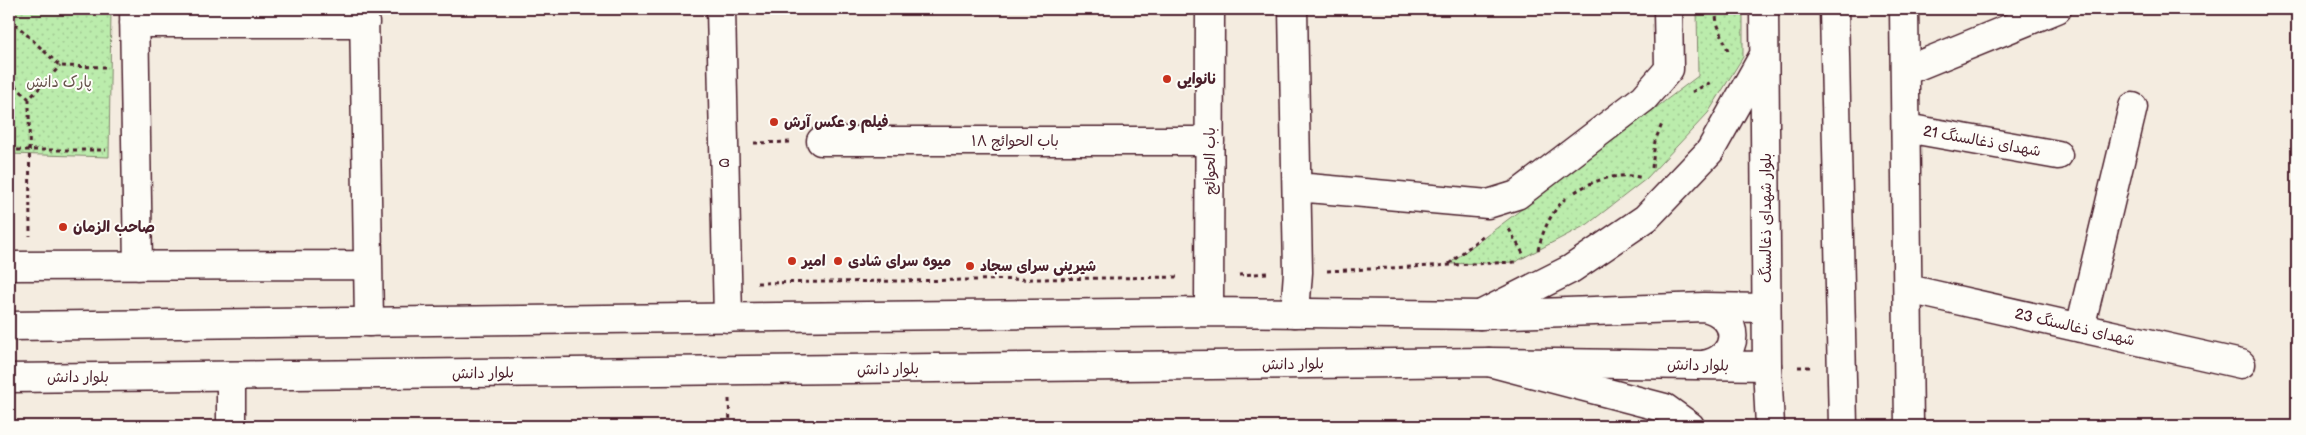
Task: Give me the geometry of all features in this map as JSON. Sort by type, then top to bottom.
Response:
[{"type":"street","name":"۵","points":[[721,9],[728,318]]},
{"type":"street","name":"باب الحوائج","points":[[1209,312],[1210,9]]},
{"type":"street","points":[[1293,9],[1298,272],[1295,313]]},
{"type":"street","points":[[1296,186],[1488,204],[1517,195],[1644,98],[1669,69],[1668,9]]},
{"type":"street","name":"بلوار شهدای ذغالسنگ","points":[[1764,9],[1766,308],[1770,426]]},
{"type":"street","points":[[1834,9],[1843,426]]},
{"type":"street","points":[[1904,9],[1909,426]]},
{"type":"street","points":[[1905,71],[2057,9]]},
{"type":"street","points":[[138,266],[134,16],[364,16],[369,322]]},
{"type":"street","points":[[1480,315],[1570,269],[1646,218],[1710,151],[1764,53]]},
{"type":"street","points":[[2080,328],[2134,107]]},
{"type":"street","name":"شهدای ذغالسنگ 21","points":[[1906,128],[2058,155]]},
{"type":"street","name":"باب الحوائج ۱۸","points":[[821,141],[1210,141]]},
{"type":"street","points":[[9,266],[368,265]]},
{"type":"street","name":"شهدای ذغالسنگ 23","points":[[1908,289],[2241,364]]},
{"type":"street","points":[[9,326],[1209,312],[1480,315],[1704,307],[1766,308]]},
{"type":"street","points":[[1703,365],[1714,363],[1724,357],[1730,348],[1732,337],[1730,325],[1724,316],[1715,310],[1704,307]]},
{"type":"street","points":[[1489,362],[1665,408],[1690,426]]},
{"type":"street","name":"بلوار دانش","points":[[9,378],[1489,362],[1767,366]]},
{"type":"street","points":[[231,376],[231,426]]},
{"type":"path","points":[[1715,9],[1722,39],[1735,59]]},
{"type":"path","points":[[9,18],[60,66],[135,67]]},
{"type":"path","points":[[30,239],[29,99],[60,66]]},
{"type":"path","points":[[9,80],[29,99]]},
{"type":"path","points":[[1690,93],[1698,88],[1722,80]]},
{"type":"path","points":[[1658,167],[1652,174],[1655,142],[1666,118]]},
{"type":"path","points":[[724,144],[821,141]]},
{"type":"path","points":[[9,150],[136,150]]},
{"type":"path","points":[[1538,250],[1542,233],[1550,218],[1561,204],[1574,193],[1588,184],[1622,176],[1646,179],[1639,184]]},
{"type":"path","points":[[1507,227],[1525,257]]},
{"type":"path","points":[[727,283],[1209,276],[1298,272],[1515,262],[1546,246]]},
{"type":"green space","name":"پارک دانش","points":[[9,9],[111,9],[109,157],[9,154]]},
{"type":"green space","points":[[1697,9],[1743,9],[1743,57],[1708,113],[1646,179],[1588,224],[1515,262],[1449,264],[1698,76]]},
{"type":"place","name":"نانوایی","points":[[1167,79]]},
{"type":"place","name":"فیلم و عکس آرش","points":[[774,122]]},
{"type":"place","name":"صاحب الزمان","points":[[63,227]]},
{"type":"place","name":"امیر","points":[[792,261]]},
{"type":"place","name":"میوه سرای شادی","points":[[838,261]]},
{"type":"place","name":"شیرینی سرای سجاد","points":[[970,266]]}]
